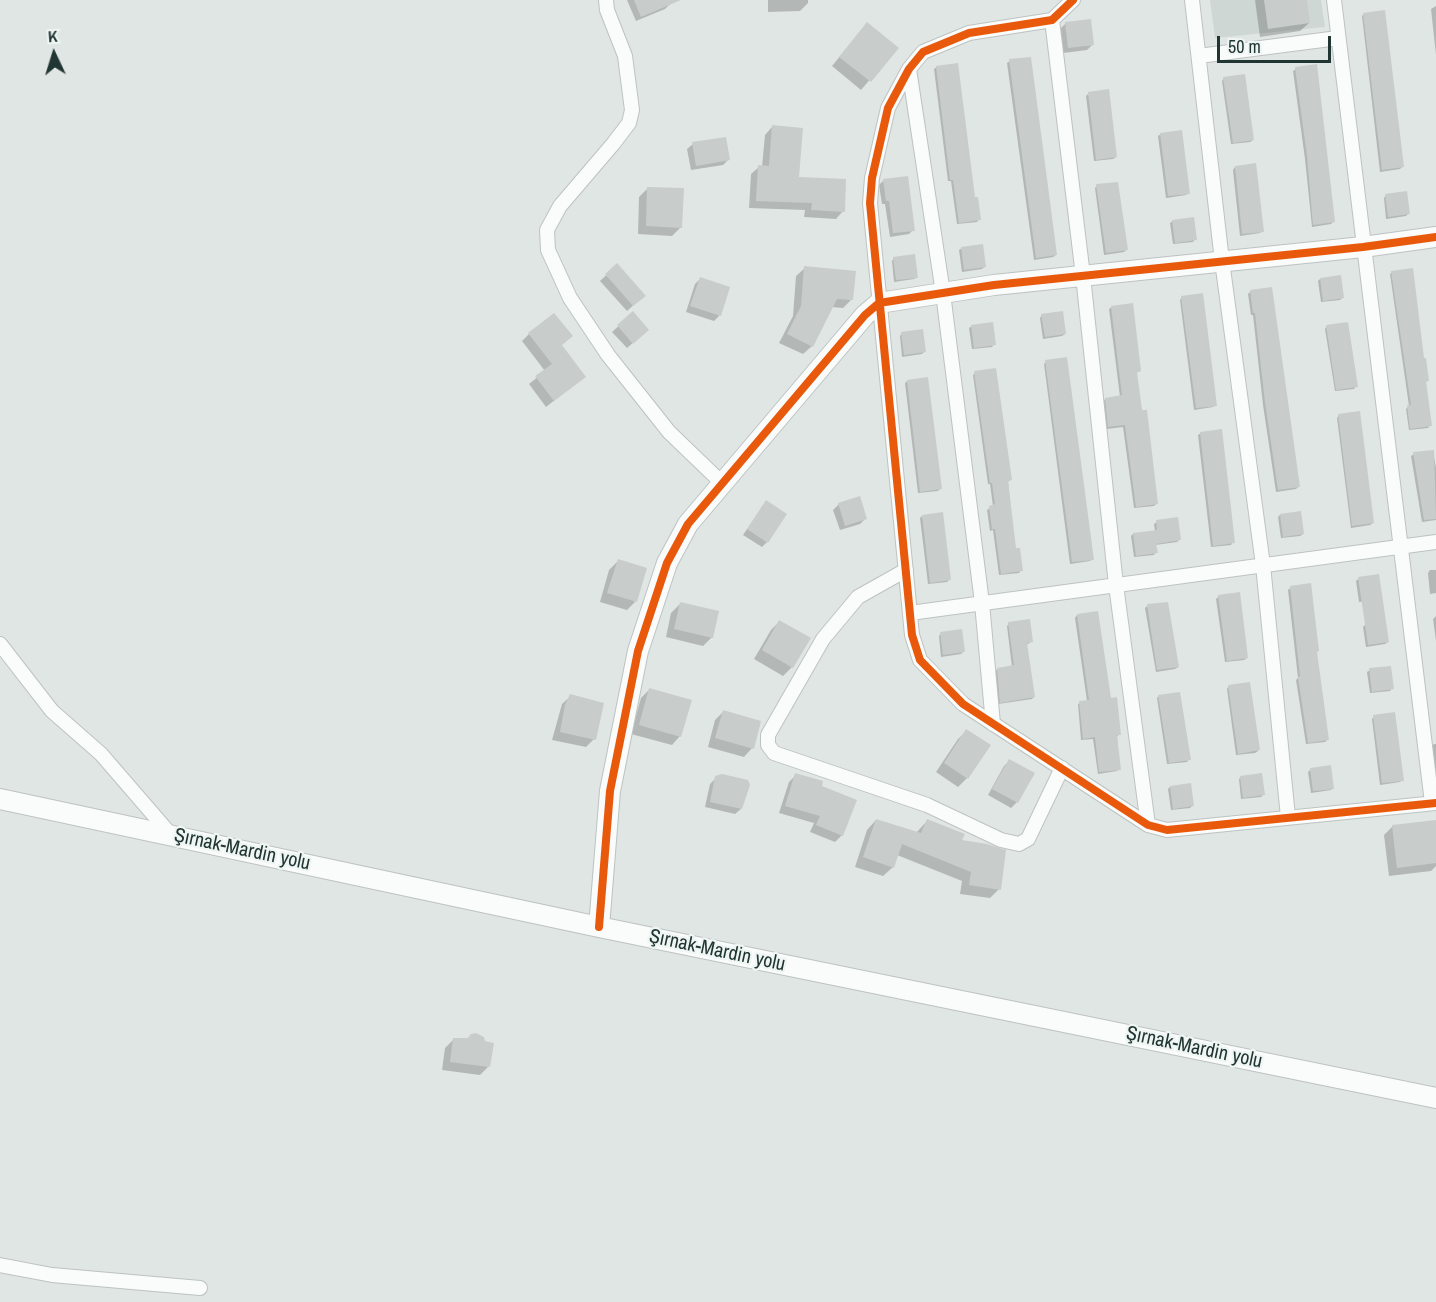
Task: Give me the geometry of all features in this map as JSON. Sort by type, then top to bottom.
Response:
[{"type":"main road","points":[[599,927],[610,791],[638,651],[666,563],[688,524],[865,315],[879,303],[994,285],[1363,247],[1436,237]]},
{"type":"main road","name":"Şırnak-Mardin yolu","points":[[0,799],[599,927],[1436,1098]]},
{"type":"street","points":[[606,0],[607,10],[625,56],[632,110],[629,123],[560,206],[546,230],[548,250],[570,298],[608,355],[669,432],[723,484]]},
{"type":"street","points":[[1073,0],[1052,20],[969,33],[923,52],[909,69],[888,108],[872,178],[870,203],[912,635],[920,660],[963,704],[1148,825],[1167,830],[1434,803],[1334,0]]},
{"type":"street","points":[[1192,0],[1222,261],[1263,565],[1288,817]]},
{"type":"street","points":[[1052,20],[1083,276],[1116,585],[1148,825]]},
{"type":"street","points":[[1199,56],[1338,38]]},
{"type":"street","points":[[909,69],[943,293],[982,603],[993,724]]},
{"type":"street","points":[[910,612],[1436,542]]},
{"type":"street","points":[[906,570],[858,597],[823,639],[768,735],[768,745],[774,753],[927,805],[1001,840],[1018,844],[1028,839],[1062,768]]},
{"type":"street","points":[[0,644],[52,711],[101,754],[171,835]]},
{"type":"street","points":[[0,1265],[52,1275],[200,1288]]},
{"type":"shaded area","points":[[1210,0],[1321,0],[1325,27],[1215,38]]},
{"type":"building","points":[[634,0],[681,0],[641,17]]},
{"type":"building","points":[[1264,0],[1307,0],[1310,23],[1268,29]]},
{"type":"building","points":[[1385,10],[1404,167],[1382,170],[1363,13]]},
{"type":"building","points":[[1091,19],[1094,45],[1068,48],[1065,22]]},
{"type":"building","points":[[867,22],[899,48],[871,82],[839,57]]},
{"type":"building","points":[[1031,57],[1057,255],[1036,258],[1009,59]]},
{"type":"building","points":[[958,63],[975,197],[978,197],[981,220],[959,223],[953,180],[950,180],[936,66]]},
{"type":"building","points":[[1317,64],[1335,222],[1313,225],[1307,156],[1295,67]]},
{"type":"building","points":[[1245,74],[1254,140],[1233,143],[1223,77]]},
{"type":"building","points":[[1109,89],[1117,157],[1096,160],[1088,92]]},
{"type":"building","points":[[772,125],[803,128],[799,177],[846,179],[845,212],[811,210],[812,203],[756,201],[758,165],[769,166]]},
{"type":"building","points":[[1182,130],[1190,194],[1168,196],[1160,133]]},
{"type":"building","points":[[726,137],[730,160],[696,166],[692,142]]},
{"type":"building","points":[[1256,163],[1264,232],[1242,234],[1235,166]]},
{"type":"building","points":[[908,176],[915,231],[893,233],[889,201],[886,201],[883,179]]},
{"type":"building","points":[[1118,182],[1128,250],[1106,253],[1096,184]]},
{"type":"building","points":[[647,187],[684,188],[682,228],[646,226]]},
{"type":"building","points":[[1407,191],[1410,214],[1388,217],[1385,194]]},
{"type":"building","points":[[1194,217],[1197,240],[1175,243],[1172,220]]},
{"type":"building","points":[[983,244],[986,267],[964,270],[961,247]]},
{"type":"building","points":[[915,254],[918,278],[896,280],[893,257]]},
{"type":"building","points":[[617,263],[646,296],[633,306],[605,274]]},
{"type":"building","points":[[804,266],[856,271],[853,300],[837,299],[813,347],[787,334],[801,306]]},
{"type":"building","points":[[1413,268],[1429,381],[1426,381],[1432,426],[1410,429],[1407,405],[1411,405],[1391,271]]},
{"type":"building","points":[[1341,275],[1344,298],[1323,301],[1320,278]]},
{"type":"building","points":[[700,277],[730,287],[721,316],[690,306]]},
{"type":"building","points":[[1272,287],[1300,487],[1278,490],[1250,290]]},
{"type":"building","points":[[1203,293],[1217,406],[1196,408],[1181,296]]},
{"type":"building","points":[[1133,303],[1141,371],[1137,372],[1142,410],[1147,410],[1158,504],[1136,507],[1125,425],[1108,427],[1105,398],[1122,395],[1111,306]]},
{"type":"building","points":[[633,311],[649,330],[633,344],[617,325]]},
{"type":"building","points":[[1063,311],[1066,334],[1045,337],[1041,314]]},
{"type":"building","points":[[554,313],[573,336],[562,345],[586,377],[554,401],[535,376],[552,364],[528,333]]},
{"type":"building","points":[[993,322],[996,345],[974,348],[971,325]]},
{"type":"building","points":[[1348,322],[1358,387],[1336,390],[1326,325]]},
{"type":"building","points":[[923,329],[926,352],[904,355],[901,332]]},
{"type":"building","points":[[1067,357],[1094,560],[1072,562],[1045,360]]},
{"type":"building","points":[[996,368],[1012,480],[1008,481],[1016,548],[1020,548],[1023,571],[1001,574],[995,529],[992,529],[989,506],[995,504],[974,371]]},
{"type":"building","points":[[928,377],[942,489],[920,492],[907,380]]},
{"type":"building","points":[[1360,411],[1374,523],[1352,526],[1338,414]]},
{"type":"building","points":[[1222,429],[1235,543],[1213,546],[1200,432]]},
{"type":"building","points":[[1434,450],[1436,519],[1424,520],[1413,452]]},
{"type":"building","points":[[860,496],[867,519],[845,526],[838,503]]},
{"type":"building","points":[[766,500],[787,514],[768,543],[747,529]]},
{"type":"building","points":[[1301,511],[1304,534],[1283,537],[1280,514]]},
{"type":"building","points":[[943,512],[951,580],[930,583],[922,515]]},
{"type":"building","points":[[1178,517],[1181,540],[1156,544],[1158,553],[1136,556],[1133,533],[1157,530],[1156,520]]},
{"type":"building","points":[[618,559],[647,568],[637,602],[607,593]]},
{"type":"building","points":[[1379,574],[1389,642],[1368,645],[1358,577]]},
{"type":"building","points":[[1311,583],[1319,651],[1317,652],[1329,740],[1308,743],[1298,677],[1300,676],[1290,586]]},
{"type":"building","points":[[1240,592],[1248,658],[1227,661],[1218,595]]},
{"type":"building","points":[[680,602],[719,611],[713,638],[674,629]]},
{"type":"building","points":[[1168,602],[1179,667],[1157,670],[1147,604]]},
{"type":"building","points":[[1098,611],[1111,698],[1117,697],[1121,735],[1117,735],[1121,770],[1099,772],[1095,737],[1083,739],[1079,701],[1089,700],[1077,614]]},
{"type":"building","points":[[1030,619],[1033,642],[1027,643],[1035,697],[1000,703],[997,668],[1014,665],[1008,622]]},
{"type":"building","points":[[779,620],[811,638],[793,668],[762,650]]},
{"type":"building","points":[[962,629],[965,652],[943,655],[940,632]]},
{"type":"building","points":[[1391,666],[1394,689],[1372,692],[1369,668]]},
{"type":"building","points":[[1250,682],[1260,750],[1238,754],[1228,685]]},
{"type":"building","points":[[649,688],[692,700],[681,737],[639,725]]},
{"type":"building","points":[[1180,692],[1191,760],[1169,763],[1158,695]]},
{"type":"building","points":[[570,694],[604,703],[596,740],[560,732],[565,705]]},
{"type":"building","points":[[723,710],[761,721],[754,749],[715,738]]},
{"type":"building","points":[[1395,712],[1404,781],[1382,783],[1373,715]]},
{"type":"building","points":[[966,729],[991,745],[968,779],[944,763]]},
{"type":"building","points":[[1009,759],[1035,773],[1018,803],[992,789]]},
{"type":"building","points":[[1331,765],[1334,789],[1313,791],[1310,768]]},
{"type":"building","points":[[795,773],[823,781],[822,786],[857,800],[843,836],[816,825],[820,816],[785,806]]},
{"type":"building","points":[[1262,773],[1265,795],[1243,798],[1240,776]]},
{"type":"building","points":[[722,774],[748,780],[750,785],[742,809],[710,802],[715,776]]},
{"type":"building","points":[[1191,783],[1194,806],[1173,809],[1170,786]]},
{"type":"building","points":[[876,819],[921,833],[927,819],[965,834],[962,840],[1006,850],[1001,890],[969,885],[971,872],[902,844],[894,868],[863,857]]},
{"type":"building","points":[[1436,820],[1436,863],[1397,868],[1392,825]]},
{"type":"building","points":[[476,1033],[484,1037],[485,1041],[494,1043],[490,1067],[450,1062],[453,1038],[468,1038],[471,1034]]},
{"type":"cycle path","points":[[1073,0],[1052,20],[969,33],[923,52],[909,69],[888,108],[872,178],[870,203],[912,635],[920,660],[963,704],[1148,825],[1167,830],[1436,803]]},
{"type":"cycle path","points":[[599,927],[610,791],[638,651],[667,563],[688,524],[865,315],[879,303],[994,285],[1363,247],[1436,237]]}]
